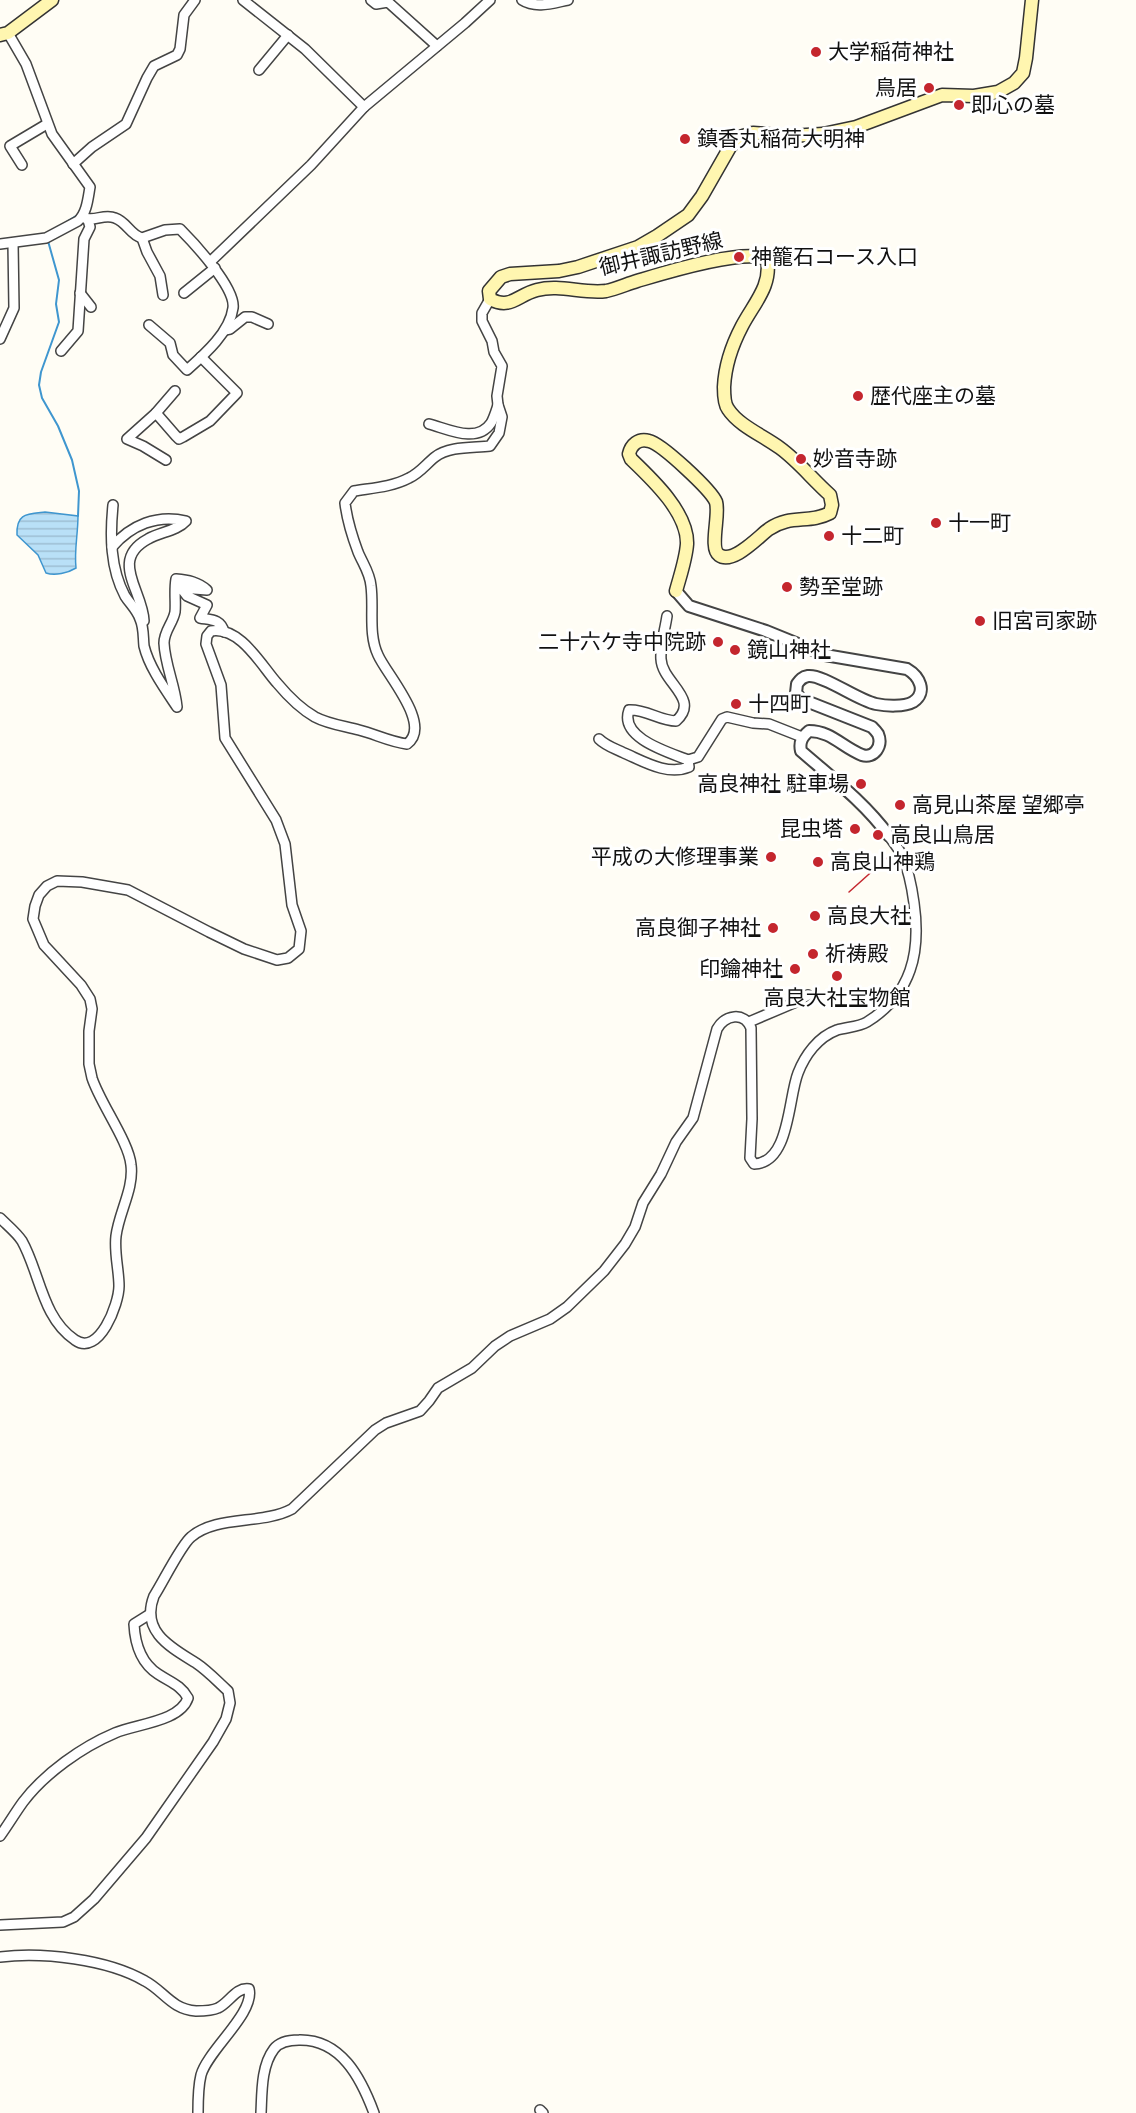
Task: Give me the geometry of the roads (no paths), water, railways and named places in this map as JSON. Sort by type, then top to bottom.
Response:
[{"type":"main road","points":[[4,34],[52,0]]},
{"type":"main road","name":"御井諏訪野線","points":[[676,591],[687,546],[686,527],[678,511],[631,459],[629,454],[631,446],[636,442],[650,441],[664,449],[712,494],[718,513],[714,539],[719,556],[726,558],[734,556],[770,528],[789,519],[821,517],[830,513],[832,505],[830,495],[781,449],[740,421],[727,408],[724,391],[725,369],[742,326],[763,291],[770,271],[767,259],[759,255],[734,257],[663,273],[605,291],[559,287],[536,290],[507,303],[499,304],[490,299],[489,291],[501,277],[510,274],[559,271],[578,267],[638,247],[657,236],[688,215],[702,196],[730,147],[740,137],[753,133],[790,136],[823,134],[856,127],[942,95],[974,96],[998,92],[1006,88],[1014,83],[1023,72],[1032,0]]},
{"type":"street","points":[[73,164],[92,147],[126,124],[154,66],[177,55],[180,49],[184,15],[195,0]]},
{"type":"street","points":[[243,0],[305,49],[364,107]]},
{"type":"street","points":[[371,0],[376,4],[388,2],[437,46]]},
{"type":"street","points":[[184,293],[311,165],[364,107],[490,0]]},
{"type":"street","points":[[522,0],[530,5],[568,0]]},
{"type":"street","points":[[4,34],[26,64],[47,124],[90,187],[85,219],[90,227],[84,239],[78,330],[62,351]]},
{"type":"street","points":[[259,70],[288,35]]},
{"type":"street","points":[[22,165],[10,146],[47,124]]},
{"type":"street","points":[[0,244],[46,238],[85,219],[112,217],[118,219],[132,234],[142,238],[159,232],[180,229],[212,265],[234,301],[233,309],[225,330],[187,370],[173,355],[170,343],[149,325]]},
{"type":"street","points":[[142,238],[160,276],[163,295]]},
{"type":"street","points":[[0,339],[14,308],[13,243]]},
{"type":"street","points":[[80,293],[91,307]]},
{"type":"street","points":[[429,424],[468,435],[479,433],[491,423],[498,405],[502,366],[482,321],[482,314],[490,299]]},
{"type":"street","points":[[225,330],[230,329],[245,317],[252,317],[268,324]]},
{"type":"street","points":[[156,413],[168,430],[179,439],[210,421],[237,393],[201,357]]},
{"type":"street","points":[[166,460],[127,439],[156,413],[175,391]]},
{"type":"street","points":[[209,634],[218,630],[231,634],[246,646],[279,686],[315,717],[392,741],[407,744],[411,741],[414,733],[414,719],[410,707],[377,654],[368,569],[359,555],[349,526],[345,503],[354,491],[408,479],[424,469],[436,456],[453,449],[490,446],[499,433],[502,417],[498,405]]},
{"type":"street","points":[[113,505],[110,538],[118,577],[125,596],[141,620],[144,631]]},
{"type":"street","points":[[112,547],[123,534],[137,526],[172,518],[186,521],[182,525],[154,535],[137,545],[131,553],[130,573],[145,618],[144,645],[148,657],[177,707],[176,693],[166,663],[164,641],[175,613],[176,579],[202,585],[207,590],[182,588],[187,596],[207,605],[200,618]]},
{"type":"street","points":[[0,1925],[63,1922],[74,1917],[94,1899],[146,1838],[213,1742],[226,1719],[230,1703],[228,1691],[198,1665],[160,1639],[150,1614],[154,1596],[189,1538],[209,1527],[268,1518],[292,1509],[375,1430],[386,1423],[420,1411],[438,1388],[472,1368],[495,1346],[510,1336],[550,1319],[604,1271],[635,1227],[643,1203],[661,1174],[676,1142],[693,1118],[717,1029],[721,1022],[730,1017],[741,1017],[749,1022],[751,1028],[750,1158],[754,1164],[763,1164],[775,1155],[782,1140],[798,1074],[807,1055],[818,1041],[835,1031],[865,1023],[890,1005],[907,981],[914,960],[917,925],[913,891],[902,855],[879,822],[801,751],[800,745],[802,737],[809,731],[827,733],[863,756],[871,755],[876,752],[879,745],[878,735],[872,727],[801,699],[796,693],[796,684],[802,678],[810,675],[877,705],[904,705],[915,701],[920,692],[921,682],[916,674],[907,669],[825,655],[766,631],[689,606],[676,591]]},
{"type":"street","points":[[667,616],[661,659],[663,670],[685,701],[682,716],[676,722],[637,710],[629,710],[626,718],[633,734],[654,746],[688,760],[698,757],[722,719],[727,717],[769,724],[802,737]]},
{"type":"street","points":[[200,618],[218,621],[224,632]]},
{"type":"street","points":[[0,1218],[21,1239],[57,1323],[77,1342],[91,1343],[97,1339],[118,1298],[116,1236],[131,1179],[131,1163],[92,1078],[89,1064],[92,1009],[90,999],[81,985],[44,945],[36,930],[33,919],[35,906],[39,895],[47,886],[57,881],[82,882],[128,890],[236,945],[277,960],[288,958],[299,949],[301,931],[292,905],[285,844],[276,820],[225,738],[221,685],[206,644],[209,634],[200,618]]},
{"type":"street","points":[[599,739],[603,744],[662,768],[689,767],[688,760]]},
{"type":"street","points":[[749,1022],[808,995]]},
{"type":"street","points":[[0,1836],[23,1801],[64,1763],[115,1733],[153,1723],[180,1710],[186,1704],[188,1698],[185,1692],[150,1668],[139,1650],[134,1624],[150,1614]]},
{"type":"street","points":[[0,1957],[64,1958],[111,1968],[147,1982],[167,2000],[189,2010],[218,2008],[241,1990],[249,1989],[249,2000],[244,2010],[219,2044],[201,2075],[198,2113]]},
{"type":"street","points":[[261,2113],[265,2074],[273,2050],[279,2044],[300,2040],[313,2040],[324,2044],[346,2060],[358,2077],[374,2113]]},
{"type":"water","points":[[45,512],[78,516],[76,568],[73,570],[57,574],[46,573],[38,555],[17,535],[18,522],[24,516]]},
{"type":"waterway","points":[[63,224],[76,216]]},
{"type":"waterway","points":[[48,241],[59,280],[56,304],[59,322],[41,372],[39,385],[42,398],[58,426],[72,460],[79,491],[78,516]]},
{"type":"tram line","points":[[849,892],[887,858]]},
{"type":"place","name":"大学稲荷神社","points":[[816,52]]},
{"type":"place","name":"鳥居","points":[[929,88]]},
{"type":"place","name":"即心の墓","points":[[959,105]]},
{"type":"place","name":"鎮香丸稲荷大明神","points":[[685,139]]},
{"type":"place","name":"神籠石コース入口","points":[[739,257]]},
{"type":"place","name":"歴代座主の墓","points":[[858,396]]},
{"type":"place","name":"妙音寺跡","points":[[801,459]]},
{"type":"place","name":"十一町","points":[[936,523]]},
{"type":"place","name":"十二町","points":[[829,536]]},
{"type":"place","name":"勢至堂跡","points":[[787,587]]},
{"type":"place","name":"旧宮司家跡","points":[[980,621]]},
{"type":"place","name":"二十六ケ寺中院跡","points":[[718,642]]},
{"type":"place","name":"鏡山神社","points":[[735,650]]},
{"type":"place","name":"十四町","points":[[736,704]]},
{"type":"place","name":"高良神社 駐車場","points":[[861,784]]},
{"type":"place","name":"高見山茶屋 望郷亭","points":[[900,805]]},
{"type":"place","name":"昆虫塔","points":[[855,829]]},
{"type":"place","name":"高良山鳥居","points":[[878,835]]},
{"type":"place","name":"平成の大修理事業","points":[[771,857]]},
{"type":"place","name":"高良山神鶏","points":[[818,862]]},
{"type":"place","name":"高良大社","points":[[815,916]]},
{"type":"place","name":"高良御子神社","points":[[773,928]]},
{"type":"place","name":"祈祷殿","points":[[813,954]]},
{"type":"place","name":"印鑰神社","points":[[795,969]]},
{"type":"place","name":"高良大社宝物館","points":[[837,976]]}]
